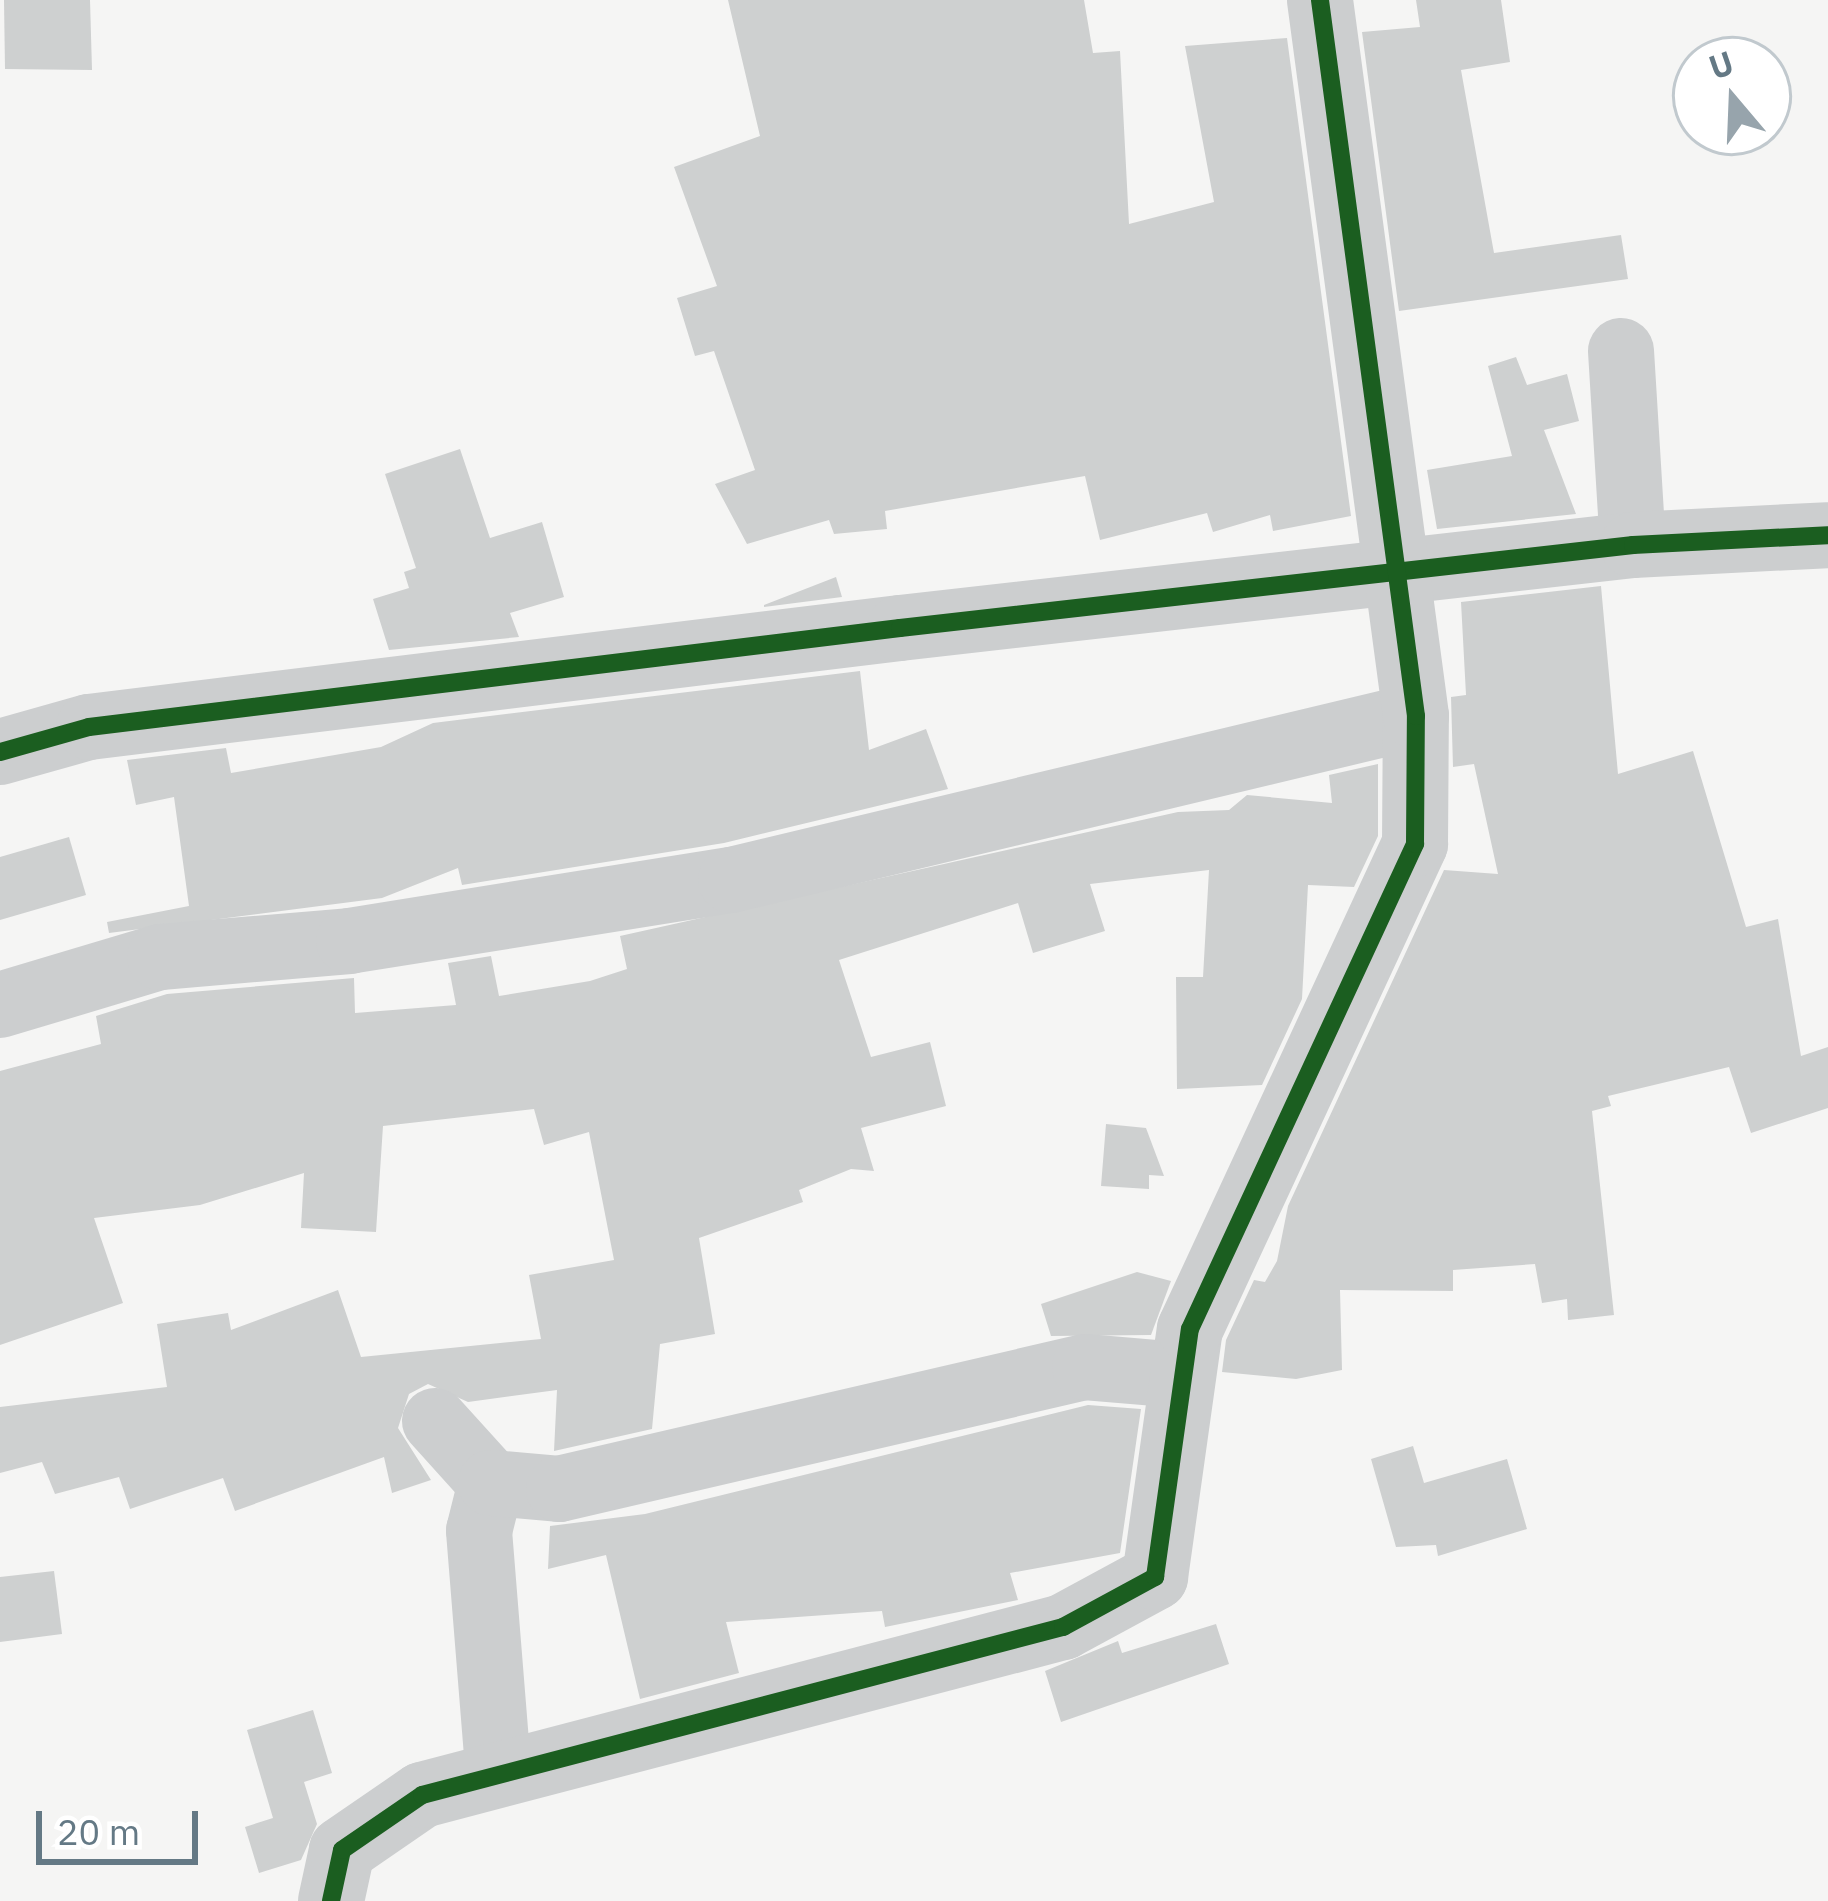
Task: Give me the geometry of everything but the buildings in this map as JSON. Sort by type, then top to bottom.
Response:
[{"type":"street","points":[[332,1901],[342,1850],[422,1795],[498,1767],[1118,1605],[1155,1576],[1164,1547],[1178,1375],[1224,1238],[1397,898],[1414,844],[1416,716],[1320,0]]},
{"type":"street","points":[[1621,351],[1633,544]]},
{"type":"street","points":[[0,752],[89,727],[1394,572],[1633,544],[1828,535]]},
{"type":"street","points":[[0,1005],[160,957],[349,940],[731,880],[1416,716]]},
{"type":"street","points":[[435,1421],[491,1483],[547,1491],[1085,1367],[1178,1375]]},
{"type":"street","points":[[491,1483],[479,1531],[498,1767]]},
{"type":"cycle path","points":[[331,1901],[342,1850],[422,1795],[1063,1627],[1155,1577],[1190,1329],[1415,844],[1416,716],[1320,0]]},
{"type":"cycle path","points":[[0,752],[89,727],[900,628],[1633,545],[1828,535]]}]
